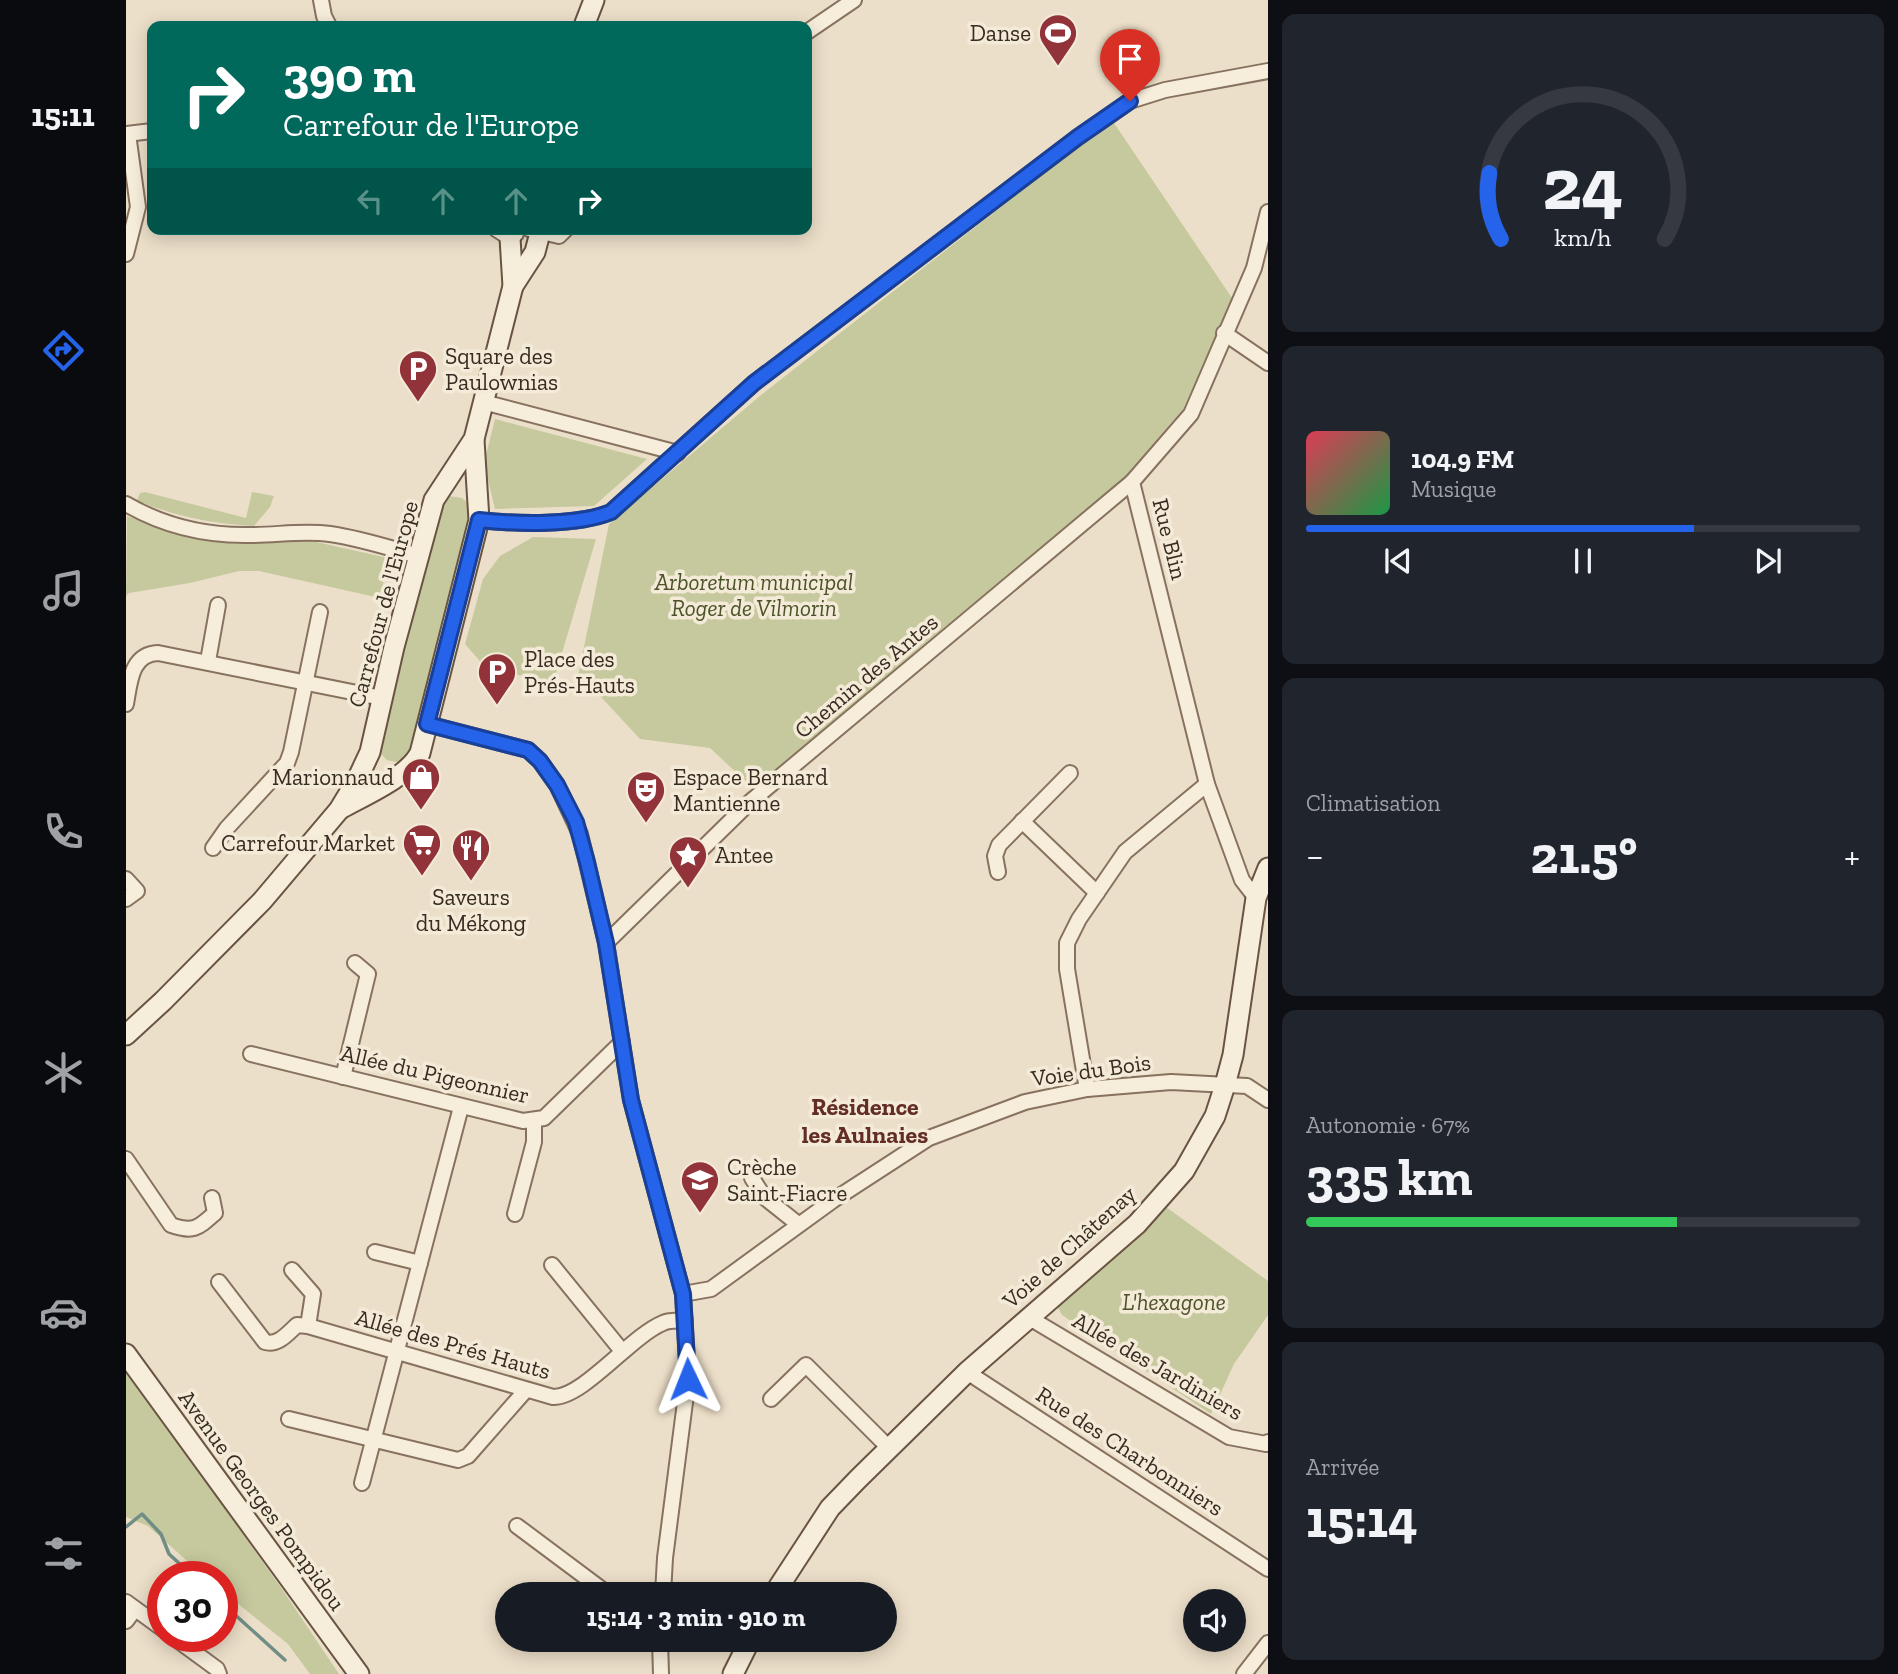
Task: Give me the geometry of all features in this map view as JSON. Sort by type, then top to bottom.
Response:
[{"type":"street","points":[[321,0],[326,21]]},
{"type":"street","points":[[586,21],[594,0]]},
{"type":"street","points":[[812,29],[855,0]]},
{"type":"street","points":[[479,520],[581,520],[611,512],[754,383],[1078,137],[1130,101],[1165,90],[1268,71]]},
{"type":"street","points":[[126,254],[138,207],[127,134],[147,132]]},
{"type":"street","name":"Rue Blin","points":[[1256,898],[1242,880],[1207,784],[1132,482],[1191,414],[1254,268],[1268,212]]},
{"type":"street","points":[[126,1035],[262,901],[339,810],[404,772],[420,753],[479,520],[474,439],[513,286],[521,235]]},
{"type":"street","points":[[513,286],[535,252],[524,235]]},
{"type":"street","points":[[1224,333],[1268,363]]},
{"type":"street","points":[[483,402],[678,453]]},
{"type":"street","points":[[442,489],[474,439]]},
{"type":"street","name":"Chemin des Antes","points":[[606,943],[750,802],[1132,482]]},
{"type":"street","name":"Carrefour de l'Europe","points":[[339,810],[370,752],[434,500],[442,489],[459,488],[478,496]]},
{"type":"street","points":[[126,504],[169,524],[191,530],[245,535],[311,532],[332,534],[418,556]]},
{"type":"street","points":[[208,661],[218,605]]},
{"type":"street","points":[[213,848],[227,828],[287,763],[320,612]]},
{"type":"street","points":[[126,705],[127,687],[134,668],[148,653],[208,661],[382,698]]},
{"type":"street","points":[[427,724],[528,750],[540,761],[557,785],[576,822],[606,943],[634,1112],[683,1294],[688,1379],[664,1582]]},
{"type":"street","points":[[370,752],[380,765],[393,771],[404,772]]},
{"type":"street","points":[[998,872],[995,856],[999,845],[1070,773]]},
{"type":"street","points":[[1087,1089],[1068,969],[1067,943],[1079,919],[1125,852],[1207,784]]},
{"type":"street","points":[[1022,821],[1097,893]]},
{"type":"street","name":"Voie de Châtenay","points":[[783,1582],[830,1508],[888,1448],[967,1372],[1116,1242],[1184,1171],[1215,1116],[1225,1085],[1233,1055],[1256,898],[1268,868]]},
{"type":"street","points":[[126,879],[136,891],[126,899]]},
{"type":"street","points":[[343,1077],[368,974],[355,963]]},
{"type":"street","name":"Allée du Pigeonnier","points":[[251,1054],[461,1107],[534,1121],[544,1118],[622,1042]]},
{"type":"street","name":"Voie du Bois","points":[[683,1294],[711,1289],[798,1224],[929,1138],[1025,1102],[1087,1089],[1171,1082],[1247,1086],[1268,1100]]},
{"type":"street","points":[[362,1483],[461,1107]]},
{"type":"street","points":[[514,1214],[534,1142],[534,1121]]},
{"type":"street","points":[[126,1159],[172,1225],[184,1230],[197,1229],[215,1213],[212,1198]]},
{"type":"street","points":[[752,1178],[764,1198],[798,1224]]},
{"type":"street","points":[[375,1252],[420,1263]]},
{"type":"street","points":[[552,1265],[622,1351]]},
{"type":"street","points":[[219,1282],[265,1342],[275,1343],[297,1325],[308,1326],[313,1294],[292,1270]]},
{"type":"street","name":"Allée des Jardiniers","points":[[1028,1317],[1229,1437],[1266,1444],[1268,1442]]},
{"type":"street","name":"Allée des Prés Hauts","points":[[308,1326],[553,1397],[569,1395],[622,1351],[663,1323],[685,1320]]},
{"type":"street","name":"Avenue Georges Pompidou","points":[[126,1354],[359,1674]]},
{"type":"street","points":[[771,1399],[806,1365],[888,1448]]},
{"type":"street","name":"Rue des Charbonniers","points":[[967,1372],[1268,1569]]},
{"type":"street","points":[[289,1419],[458,1460],[468,1456],[526,1390]]},
{"type":"street","points":[[517,1526],[592,1582]]},
{"type":"street","points":[[126,1621],[130,1606],[147,1618]]},
{"type":"street","points":[[1244,1674],[1268,1643]]},
{"type":"street","points":[[194,1652],[217,1669],[219,1674]]},
{"type":"street","points":[[660,1652],[661,1674]]},
{"type":"street","points":[[733,1674],[744,1652]]},
{"type":"green space","name":"Arboretum municipal Roger de Vilmorin","points":[[1112,120],[1232,298],[1183,409],[1121,481],[923,645],[756,791],[710,748],[640,739],[601,697],[576,686],[609,524],[761,395]]},
{"type":"green space","points":[[495,419],[647,459],[594,506],[495,509],[484,463]]},
{"type":"green space","points":[[145,492],[246,518],[252,492],[274,496],[270,507],[254,526],[194,518],[137,501],[140,493]]},
{"type":"green space","points":[[449,496],[462,498],[472,507],[473,519],[417,743],[401,763],[387,760],[379,752],[436,507]]},
{"type":"green space","points":[[127,516],[188,537],[235,544],[312,541],[388,558],[395,563],[385,576],[380,598],[259,571],[239,571],[190,583],[129,593],[126,596]]},
{"type":"green space","points":[[533,537],[596,539],[553,683],[485,667],[465,644],[483,579],[500,556]]},
{"type":"green space","name":"L'hexagone","points":[[1166,1207],[1268,1281],[1268,1315],[1234,1364],[1211,1414],[1062,1315],[1057,1306]]},
{"type":"green space","points":[[126,1369],[339,1674],[310,1674],[288,1644],[238,1604],[238,1561],[187,1561],[148,1526],[126,1517]]},
{"type":"waterway","points":[[126,1527],[142,1514],[161,1534],[169,1554],[177,1561]]},
{"type":"waterway","points":[[238,1617],[285,1660]]},
{"type":"place","name":"Danse","points":[[1058,67]]},
{"type":"place","name":"Square des Paulownias","points":[[418,403]]},
{"type":"place","name":"Place des Prés-Hauts","points":[[497,706]]},
{"type":"place","name":"Marionnaud","points":[[421,811]]},
{"type":"place","name":"Espace Bernard Mantienne","points":[[646,824]]},
{"type":"place","name":"Carrefour Market","points":[[422,877]]},
{"type":"place","name":"Saveurs du Mékong","points":[[471,882]]},
{"type":"place","name":"Antee","points":[[688,889]]},
{"type":"place","name":"Crèche Saint-Fiacre","points":[[700,1214]]},
{"type":"district","name":"Résidence les Aulnaies","points":[[865,1120]]},
{"type":"route","points":[[688,1379],[683,1294],[631,1100],[606,943],[576,822],[557,785],[540,761],[528,750],[427,724],[479,520],[581,520],[611,512],[754,383],[1078,137],[1130,101]]}]
